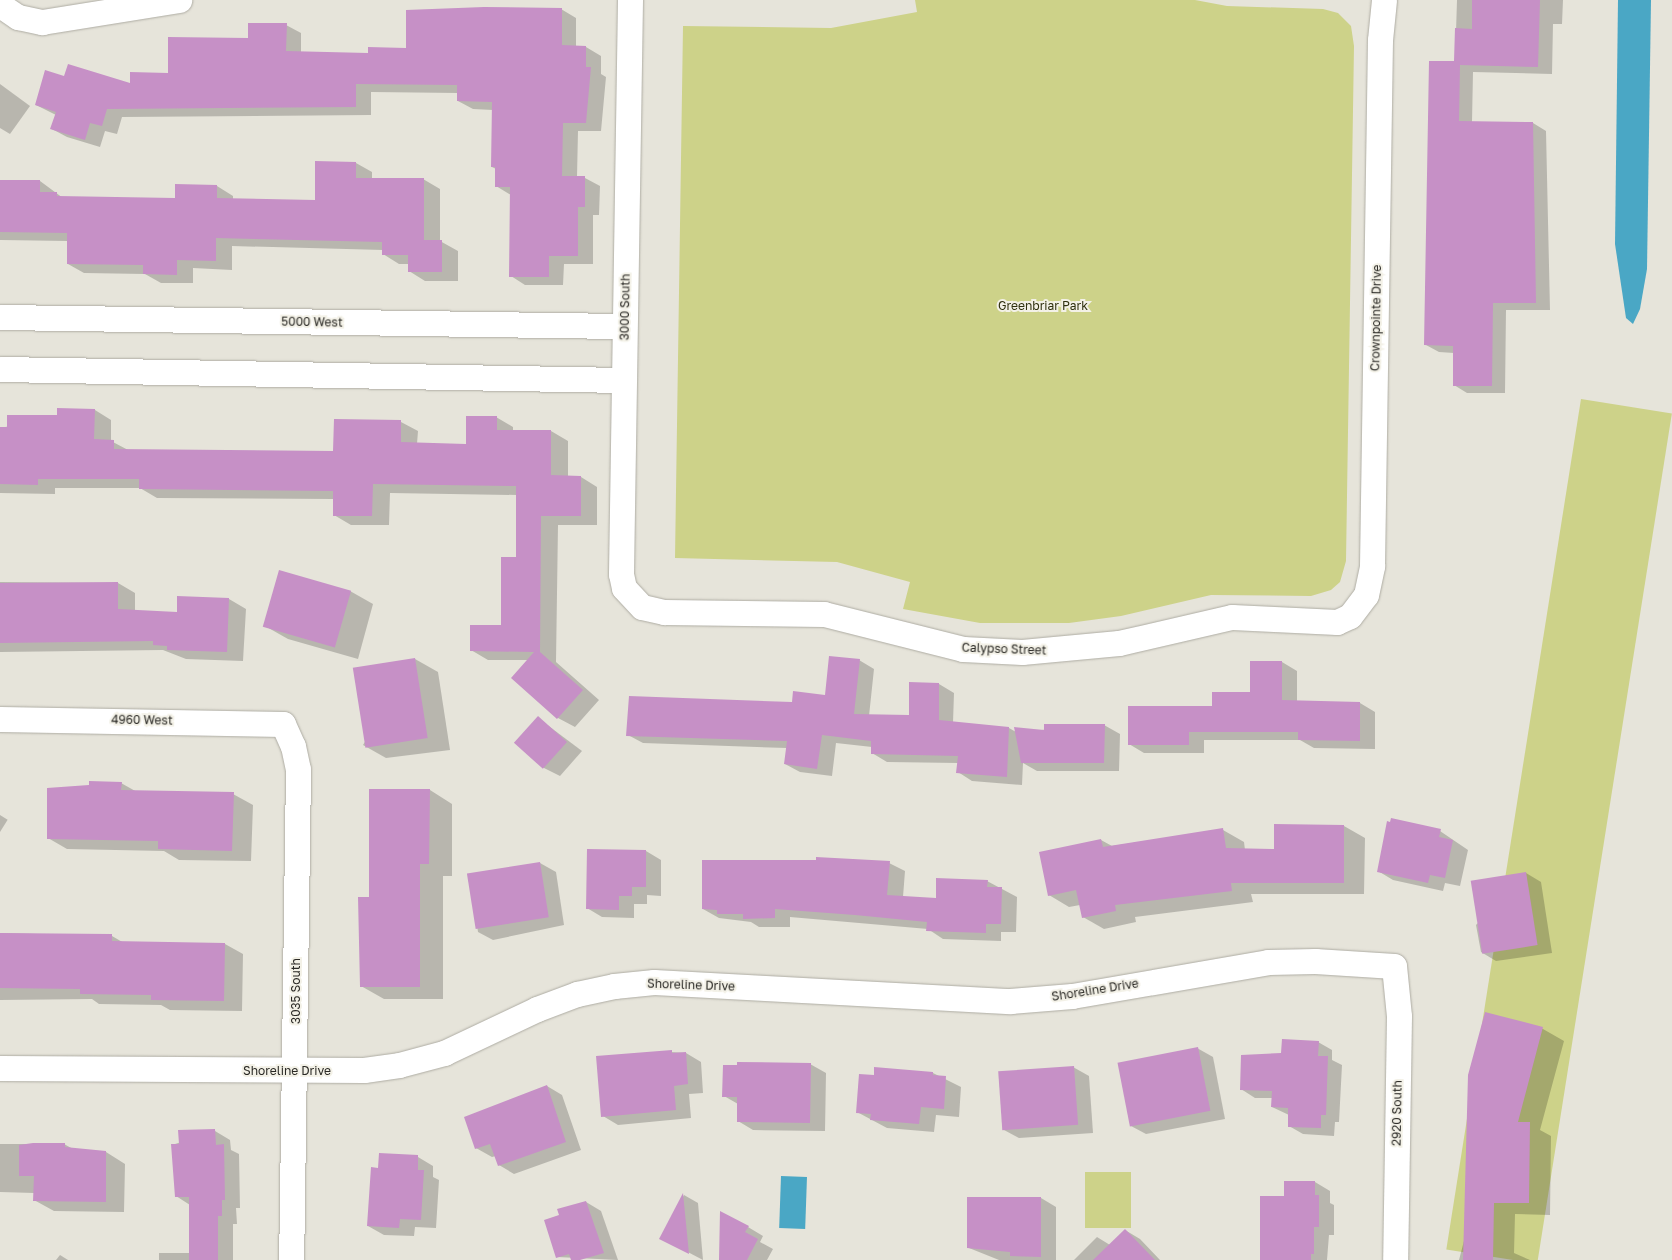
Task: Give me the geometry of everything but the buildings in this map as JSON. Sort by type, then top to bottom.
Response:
[{"type":"street","points":[[0,5],[18,17],[42,22],[179,0]]},
{"type":"street","name":"3000 South","points":[[630,0],[621,574],[624,588],[642,607]]},
{"type":"street","name":"Crownpointe Drive","points":[[1337,622],[1350,616],[1366,595],[1372,566],[1380,50],[1384,0]]},
{"type":"street","name":"5000 West","points":[[0,317],[624,326]]},
{"type":"street","points":[[0,368],[624,380]]},
{"type":"street","name":"Calypso Street","points":[[642,607],[664,612],[824,614],[955,647],[1022,652],[1119,644],[1232,617],[1337,622]]},
{"type":"street","name":"4960 West","points":[[0,719],[284,724]]},
{"type":"street","name":"3035 South","points":[[284,724],[293,746],[298,769],[291,1260]]},
{"type":"street","name":"Shoreline Drive","points":[[0,1068],[295,1072],[364,1070],[399,1065],[444,1053],[537,1009],[614,986],[654,982],[1010,1001],[1072,996],[1268,962],[1316,960],[1394,966]]},
{"type":"street","name":"2920 South","points":[[1394,966],[1399,1016],[1395,1260]]},
{"type":"green space","name":"Greenbriar Park","points":[[915,0],[1195,0],[1227,6],[1323,9],[1338,13],[1351,26],[1354,46],[1346,561],[1340,582],[1331,590],[1311,596],[1211,595],[1121,616],[1069,623],[980,623],[903,609],[910,582],[837,562],[675,558],[683,26],[831,28],[917,12]]},
{"type":"green space","points":[[1581,399],[1672,413],[1538,1260],[1513,1260],[1446,1249]]},
{"type":"green space","points":[[1085,1172],[1131,1172],[1131,1228],[1085,1228]]},
{"type":"water","points":[[1618,0],[1651,0],[1647,269],[1640,309],[1633,324],[1626,318],[1615,244]]},
{"type":"water","points":[[781,1176],[807,1177],[805,1229],[779,1228]]}]
